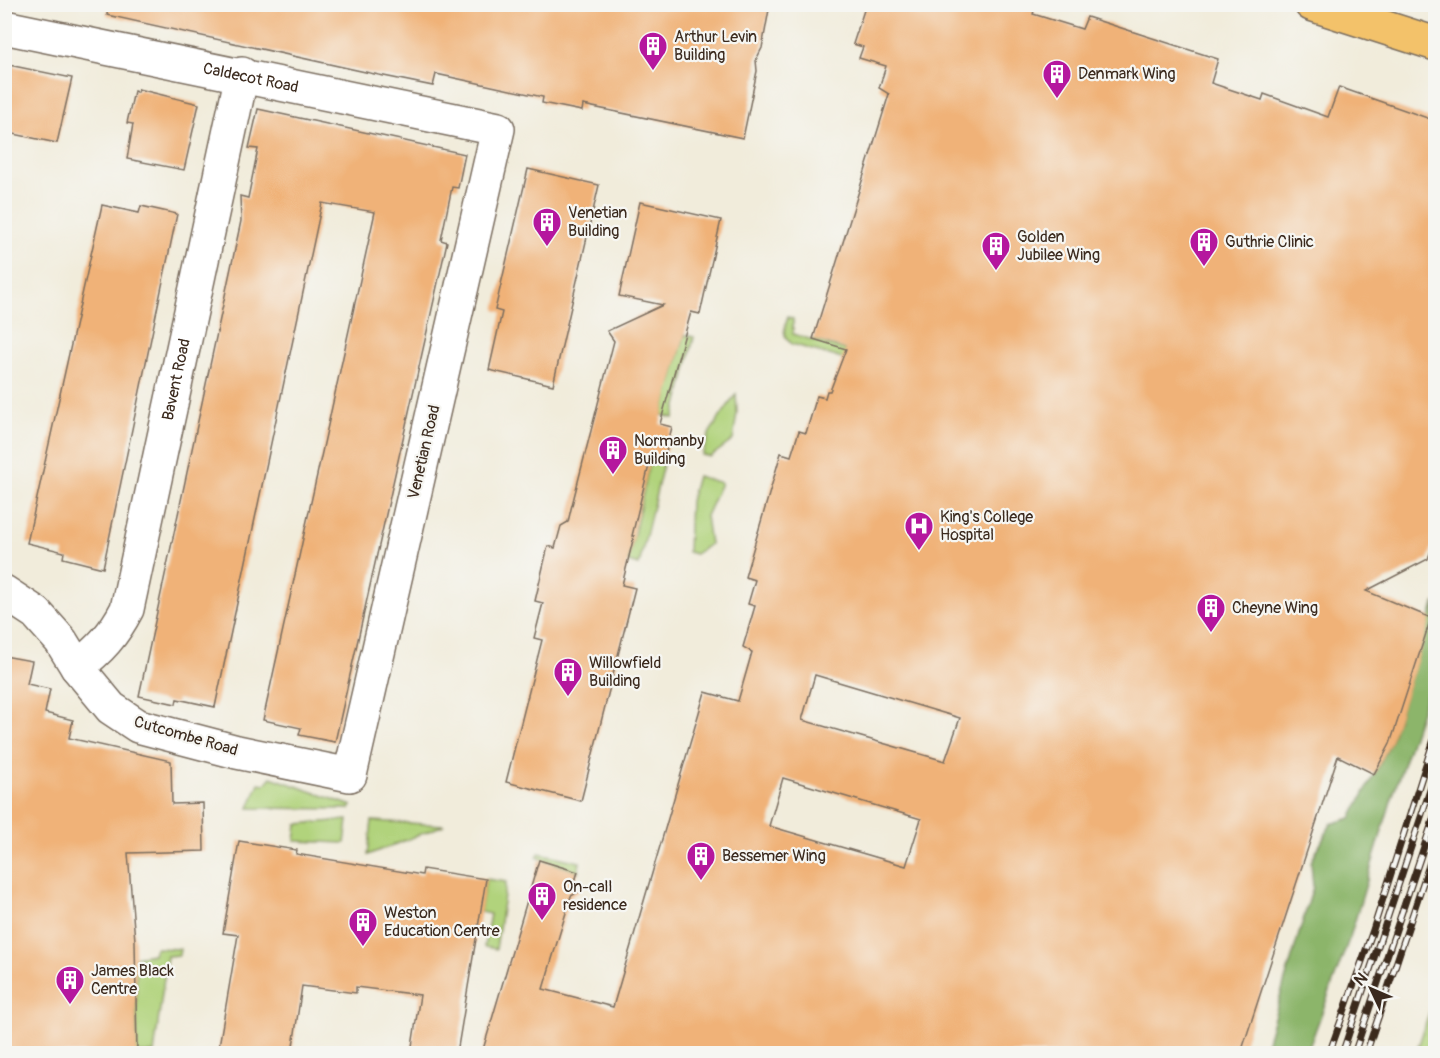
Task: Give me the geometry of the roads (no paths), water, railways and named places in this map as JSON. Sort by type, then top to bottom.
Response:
[{"type":"main road","points":[[1311,4],[1436,44]]},
{"type":"street","name":"Caldecot Road","points":[[4,27],[242,74],[498,129]]},
{"type":"street","name":"Bavent Road","points":[[77,667],[97,652],[114,634],[127,609],[242,74]]},
{"type":"street","name":"Venetian Road","points":[[350,775],[498,129]]},
{"type":"street","name":"Cutcombe Road","points":[[4,592],[36,613],[61,641],[77,667],[111,708],[138,726],[237,752],[350,775]]},
{"type":"railway","points":[[1329,1054],[1372,933],[1436,733]]},
{"type":"railway","points":[[1342,1054],[1436,772]]},
{"type":"railway","points":[[1354,1054],[1436,811]]},
{"type":"railway","points":[[1366,1054],[1436,844]]},
{"type":"place","name":"Arthur Levin Building","points":[[653,72]]},
{"type":"place","name":"Denmark Wing","points":[[1057,100]]},
{"type":"place","name":"Venetian Building","points":[[547,248]]},
{"type":"place","name":"Guthrie Clinic","points":[[1204,268]]},
{"type":"place","name":"Golden Jubilee Wing","points":[[996,272]]},
{"type":"place","name":"Normanby Building","points":[[613,476]]},
{"type":"place","name":"King's College Hospital","points":[[919,552]]},
{"type":"place","name":"Cheyne Wing","points":[[1211,634]]},
{"type":"place","name":"Willowfield Building","points":[[568,698]]},
{"type":"place","name":"Bessemer Wing","points":[[701,882]]},
{"type":"place","name":"On-call residence","points":[[542,922]]},
{"type":"place","name":"Weston Education Centre","points":[[363,948]]},
{"type":"place","name":"James Black Centre","points":[[70,1006]]}]
